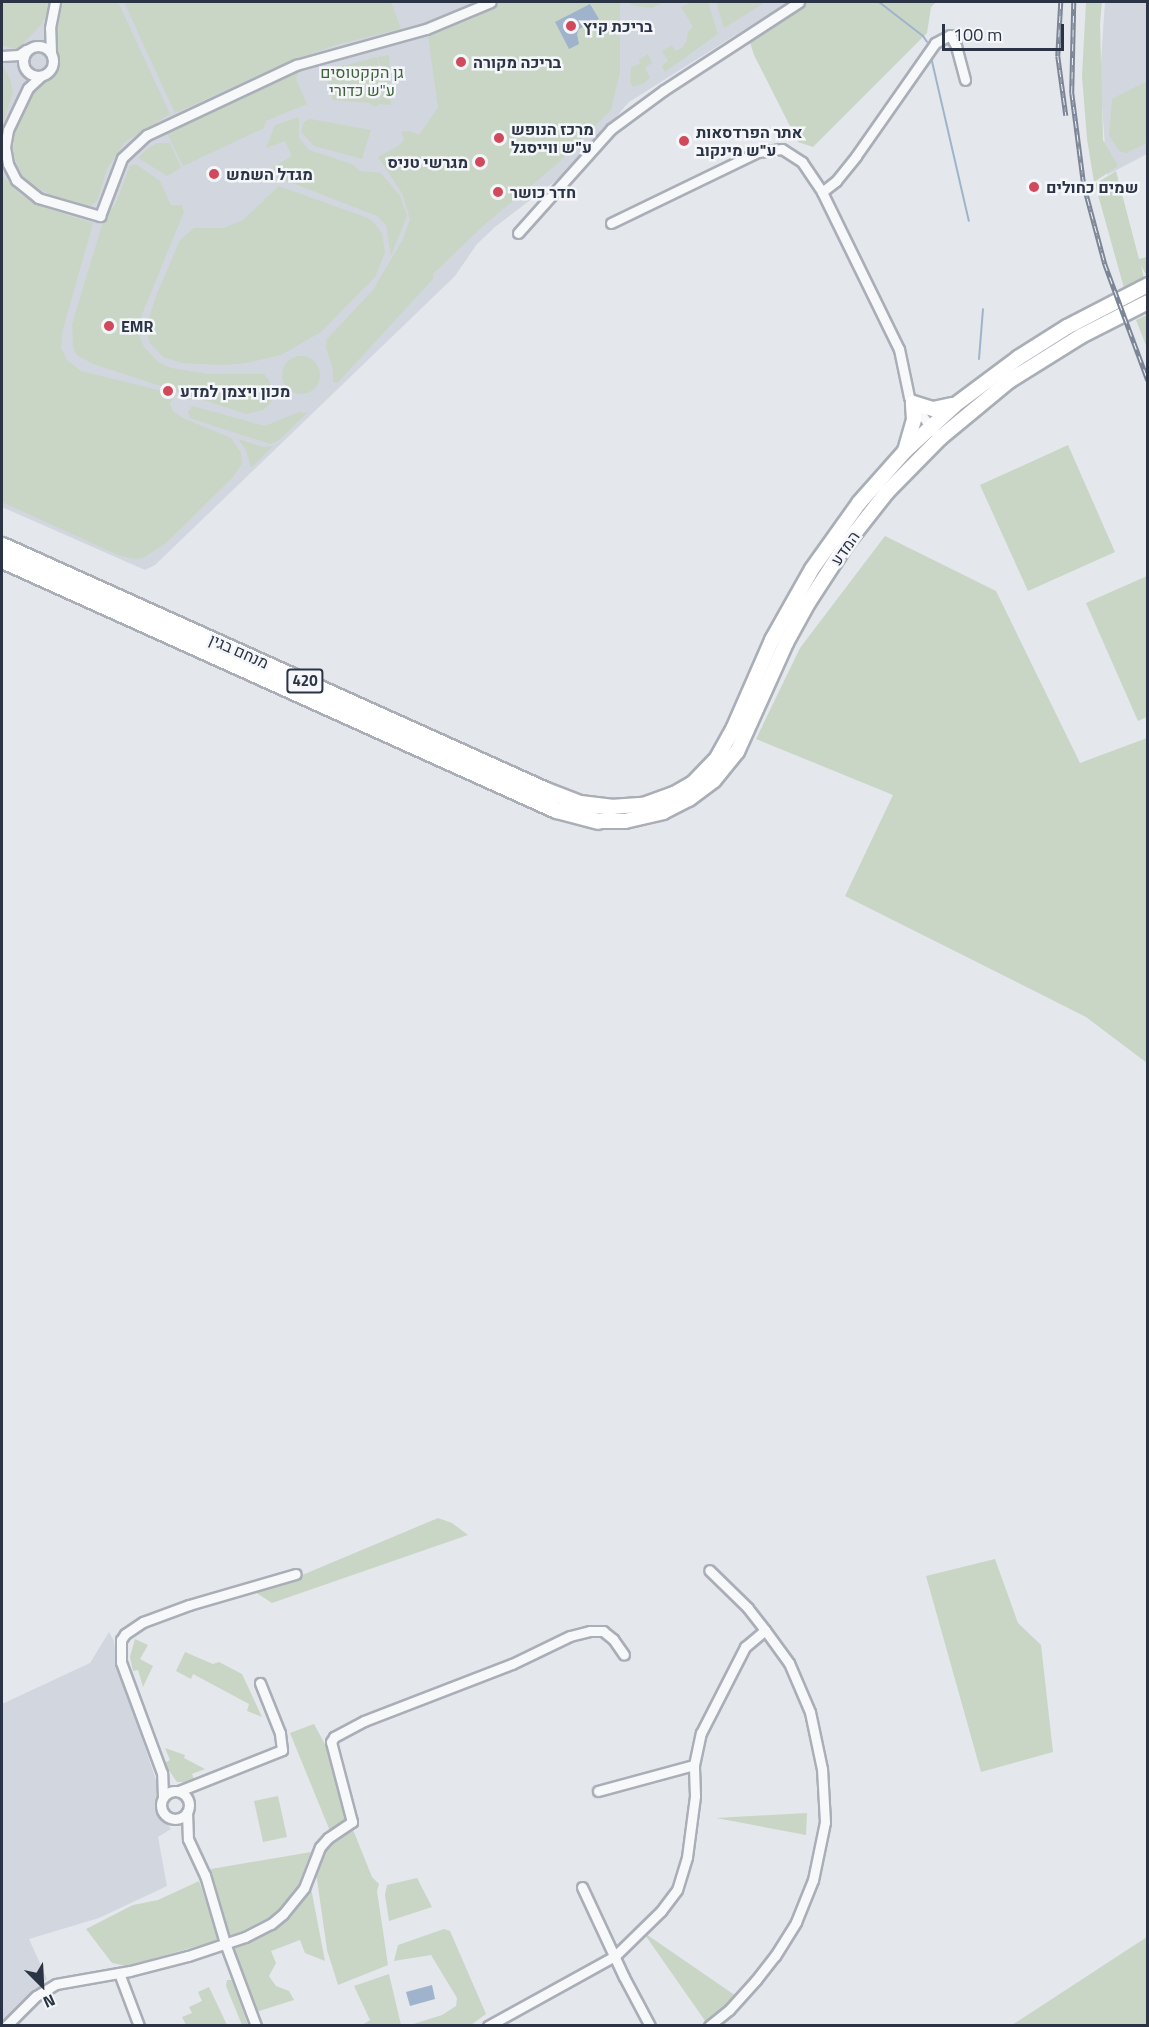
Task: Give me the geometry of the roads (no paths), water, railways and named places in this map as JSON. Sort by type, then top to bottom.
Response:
[{"type":"main road","name":"המדע","points":[[611,807],[643,805],[674,794],[693,783],[717,758],[734,727],[772,640],[812,569],[859,503],[904,451],[969,394],[1048,338],[1148,285]]},
{"type":"main road","name":"המדע","points":[[598,821],[625,821],[663,812],[698,794],[724,771],[744,738],[795,625],[833,564],[874,507],[940,438],[989,396],[1081,336],[1148,302]]},
{"type":"main road","points":[[904,451],[914,419],[913,403],[938,408],[950,406],[969,394]]},
{"type":"main road","name":"מנחם בגין","points":[[2,545],[546,790],[580,803],[611,807]]},
{"type":"main road","name":"מנחם בגין","points":[[2,560],[556,810],[598,821]]},
{"type":"street","points":[[55,2],[50,28],[52,66],[25,94],[8,130],[5,147],[8,164],[16,180],[29,193],[50,203],[100,216],[122,158],[147,135],[296,65],[434,26],[491,2]]},
{"type":"street","points":[[518,232],[611,129],[664,90],[800,2]]},
{"type":"street","points":[[2,56],[19,55],[40,42],[50,28]]},
{"type":"street","points":[[822,192],[836,181],[856,156],[935,44],[950,35],[956,46],[965,80]]},
{"type":"street","points":[[25,94],[22,59],[29,49],[41,46],[52,56]]},
{"type":"street","points":[[2,56],[33,75],[40,76]]},
{"type":"street","points":[[611,223],[758,152],[782,149],[802,162],[822,192],[899,349],[913,403],[929,427],[940,438]]},
{"type":"street","points":[[709,1569],[748,1608],[789,1663],[810,1712],[822,1769],[825,1822],[813,1880],[796,1922],[776,1956],[756,1980],[729,2010],[709,2025]]},
{"type":"street","points":[[256,2025],[225,1943],[205,1875],[188,1839],[161,1808],[162,1773],[122,1662],[121,1640],[125,1634],[143,1622],[189,1605],[296,1574]]},
{"type":"street","points":[[488,2025],[615,1956],[661,1911],[677,1890],[687,1857],[695,1796],[694,1765],[701,1733],[746,1647],[765,1630]]},
{"type":"street","points":[[6,2025],[36,1996],[56,1984],[119,1973],[188,1956],[271,1924],[283,1914],[304,1888],[320,1847],[328,1838],[352,1822],[332,1742],[334,1737],[364,1721],[512,1664],[570,1636],[590,1631],[603,1631],[613,1639],[624,1655]]},
{"type":"street","points":[[163,1797],[168,1792],[201,1785],[282,1750],[280,1733],[260,1683]]},
{"type":"street","points":[[598,1791],[694,1765]]},
{"type":"street","points":[[162,1773],[178,1791],[185,1795],[188,1808],[188,1839]]},
{"type":"street","points":[[170,1818],[179,1818],[188,1808],[195,1790],[201,1785]]},
{"type":"street","points":[[582,1887],[650,2025]]},
{"type":"street","points":[[119,1973],[139,2025]]},
{"type":"water","name":"בריכת קיץ","points":[[590,4],[599,19],[579,29],[577,34],[579,44],[569,49],[555,22]]},
{"type":"water","points":[[432,1985],[435,1999],[410,2006],[406,1992]]},
{"type":"waterway","points":[[879,2],[923,36],[927,42]]},
{"type":"waterway","points":[[931,57],[969,221]]},
{"type":"waterway","points":[[979,359],[983,309]]},
{"type":"railway","points":[[1061,2],[1058,56],[1066,115]]},
{"type":"railway","points":[[1074,2],[1072,93],[1084,185],[1105,264],[1148,380]]},
{"type":"place","name":"בריכת קיץ","points":[[571,26]]},
{"type":"place","name":"בריכה מקורה","points":[[461,62]]},
{"type":"place","name":"מרכז הנופש ע\"ש ווייסגל","points":[[499,138]]},
{"type":"place","name":"אתר הפרדסאות ע\"ש מינקוב","points":[[684,141]]},
{"type":"place","name":"מגרשי טניס","points":[[480,162]]},
{"type":"place","name":"מגדל השמש","points":[[214,174]]},
{"type":"place","name":"שמים כחולים","points":[[1034,187]]},
{"type":"place","name":"חדר כושר","points":[[498,192]]},
{"type":"place","name":"EMR","points":[[109,326]]},
{"type":"place","name":"מכון ויצמן למדע","points":[[168,391]]},
{"type":"park label","name":"גן הקקטוסים ע\"ש כדורי","points":[[362,81]]}]
